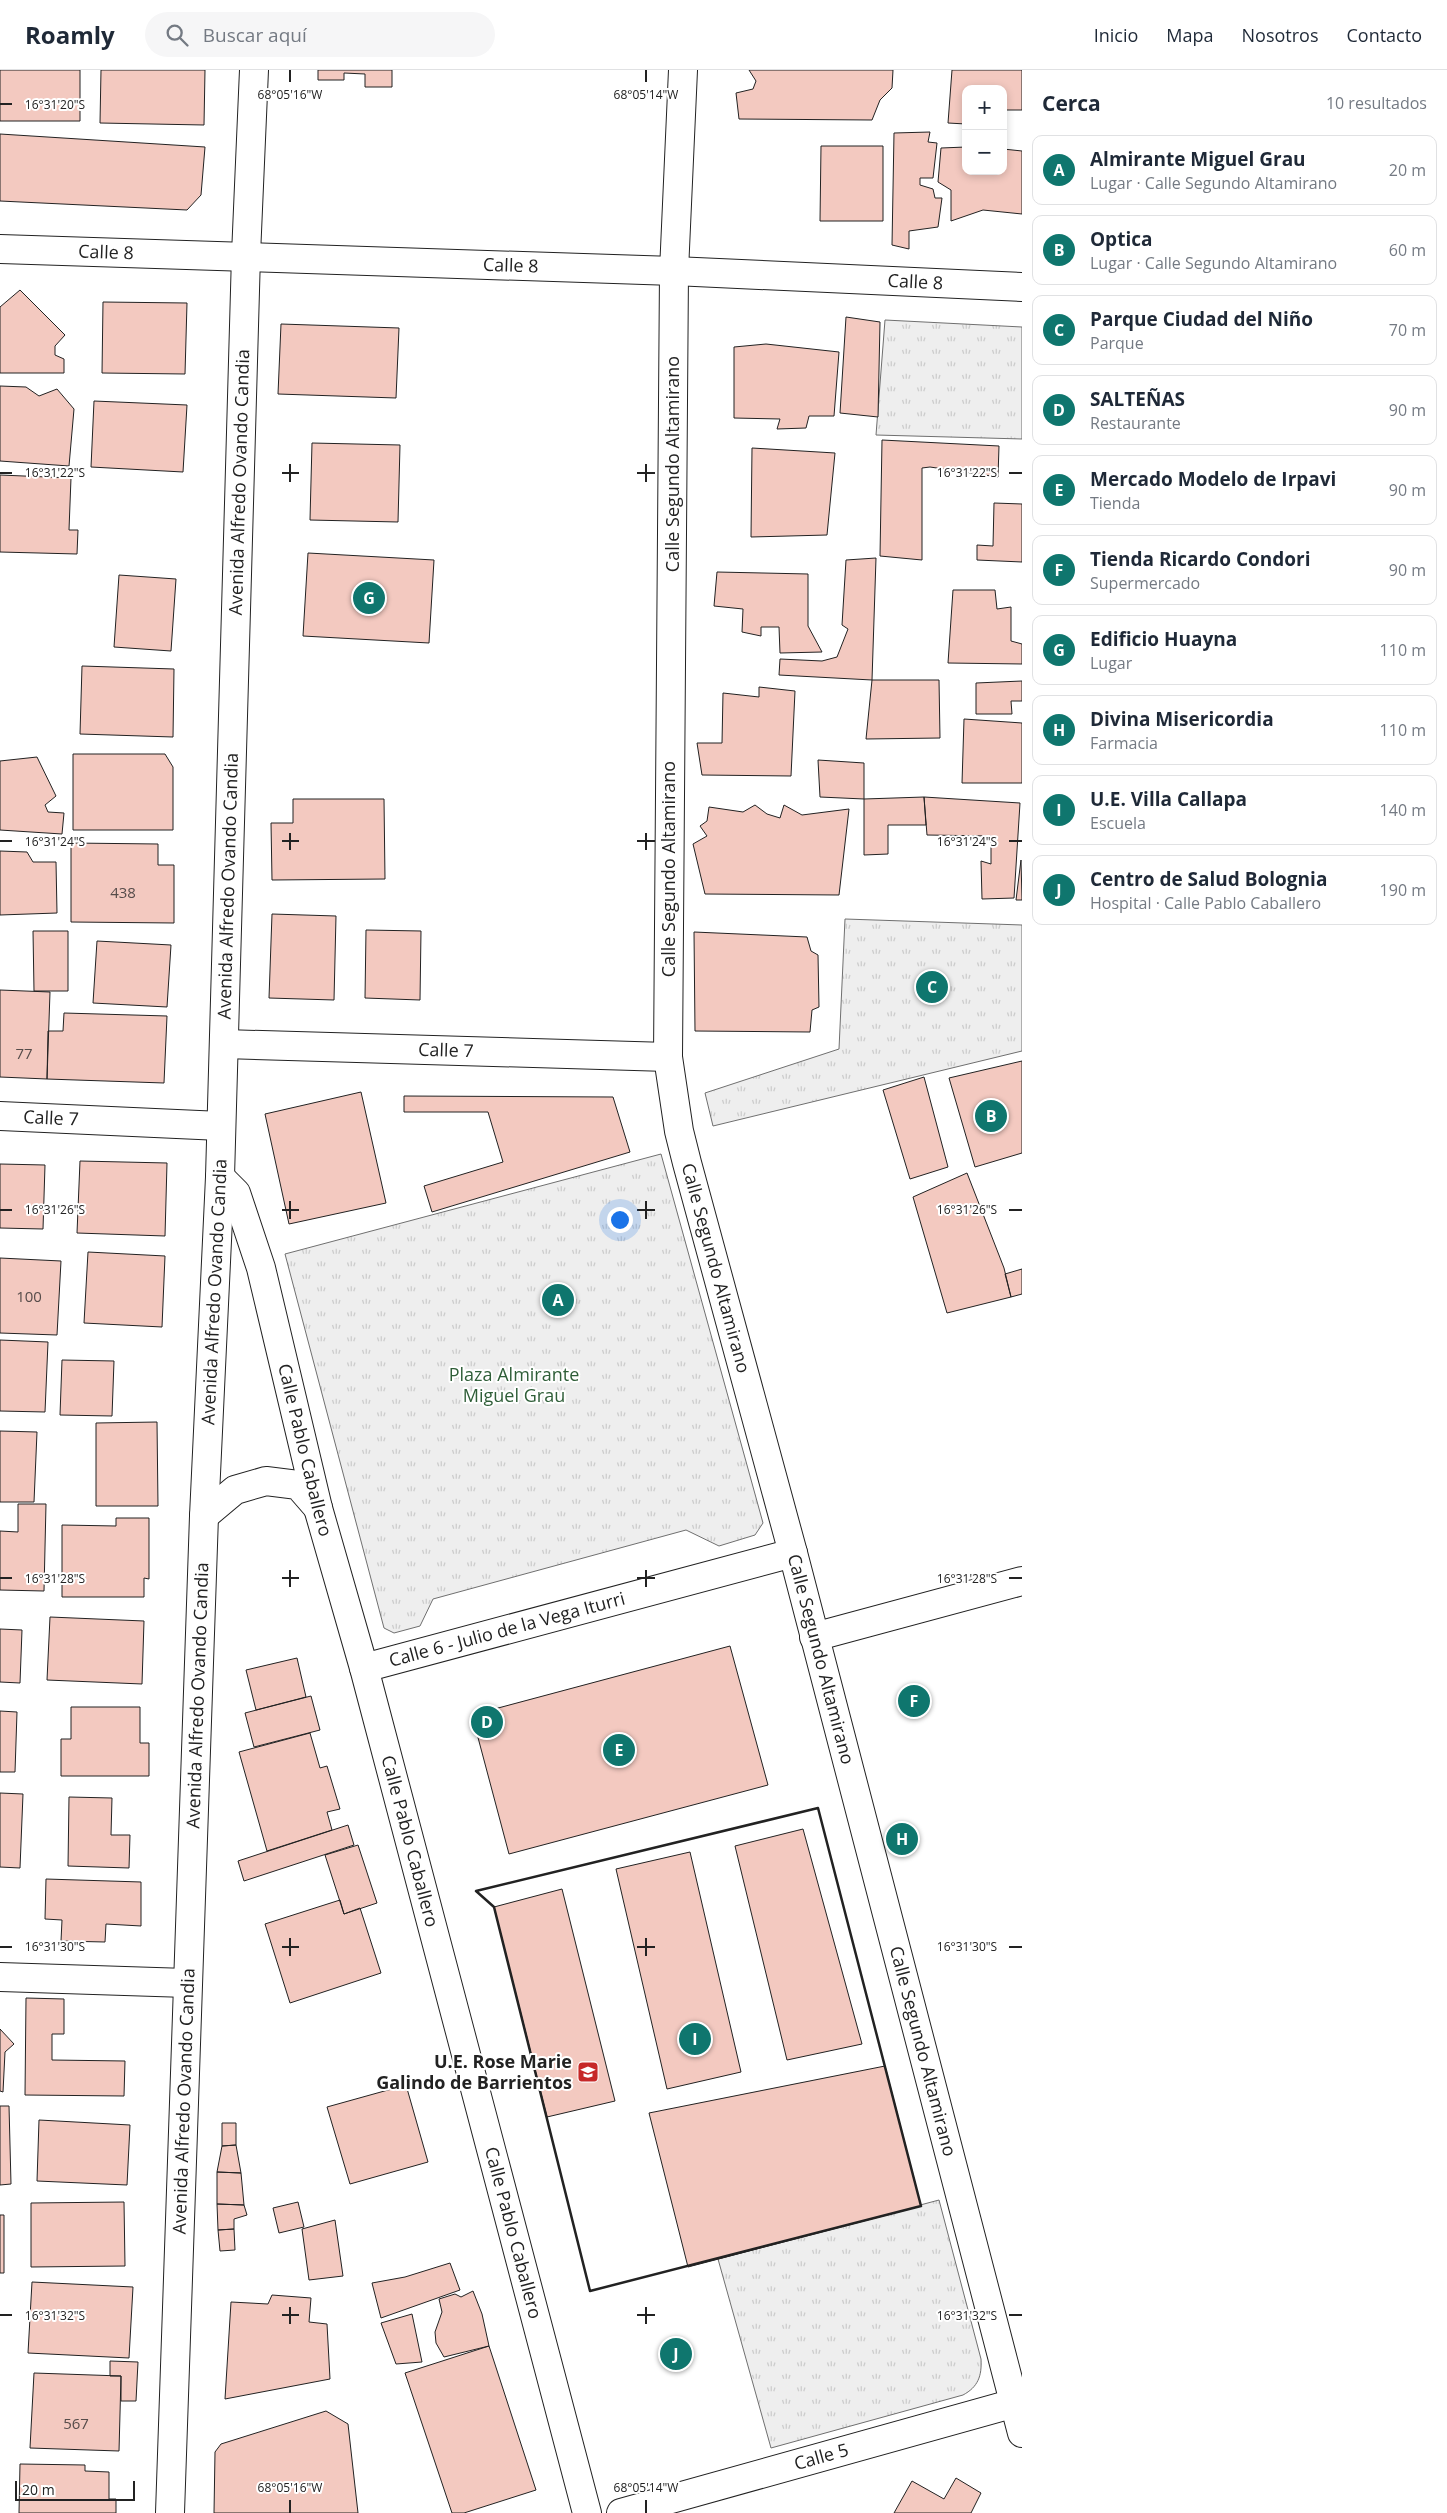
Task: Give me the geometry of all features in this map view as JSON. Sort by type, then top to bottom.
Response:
[{"type":"street","name":"Avenida Alfredo Ovando Candia","points":[[170,2513],[204,1516],[220,1177],[246,255],[254,70]]},
{"type":"street","name":"Calle Segundo Altamirano","points":[[683,70],[674,271],[668,1057],[679,1131],[687,1163],[793,1553],[1018,2402],[1022,2433]]},
{"type":"street","name":"Calle 8","points":[[0,249],[246,255],[1022,286]]},
{"type":"street","name":"Calle 7","points":[[224,1044],[668,1057]]},
{"type":"street","name":"Calle 7","points":[[0,1116],[221,1126]]},
{"type":"street","name":"Calle Pablo Caballero","points":[[220,1177],[236,1193],[261,1268],[318,1508],[364,1668],[587,2513]]},
{"type":"street","points":[[204,1516],[235,1490],[266,1480],[298,1485],[318,1508]]},
{"type":"street","name":"Calle 6 - Julio de la Vega Iturri","points":[[364,1668],[793,1553]]},
{"type":"street","points":[[814,1637],[1022,1581]]},
{"type":"street","points":[[0,1977],[187,1983]]},
{"type":"street","name":"Calle 5","points":[[620,2513],[1018,2402]]},
{"type":"green space","points":[[885,320],[1022,327],[1022,439],[876,435]]},
{"type":"green space","points":[[845,919],[1022,925],[1022,1051],[713,1126],[705,1093],[839,1049]]},
{"type":"green space","name":"Plaza Almirante Miguel Grau","points":[[661,1154],[763,1523],[755,1535],[719,1546],[686,1530],[433,1599],[420,1626],[394,1633],[384,1628],[285,1254]]},
{"type":"green space","points":[[939,2200],[981,2359],[981,2371],[976,2385],[963,2395],[771,2448],[718,2259]]},
{"type":"building","points":[[0,70],[80,70],[80,121],[0,121]]},
{"type":"building","points":[[101,70],[205,70],[204,125],[100,123]]},
{"type":"building","points":[[318,70],[392,70],[392,87],[365,87],[365,74],[344,73],[344,80],[318,80]]},
{"type":"building","points":[[749,70],[893,70],[892,88],[880,100],[872,120],[739,119],[736,93],[753,89],[756,81]]},
{"type":"building","points":[[952,70],[1022,70],[1022,110],[1007,110],[1007,85],[962,85],[962,124],[948,123]]},
{"type":"building","points":[[930,132],[928,142],[937,143],[933,178],[920,178],[920,185],[933,189],[935,198],[942,198],[938,227],[909,231],[909,249],[892,245],[894,133]]},
{"type":"building","points":[[0,134],[205,147],[201,195],[187,210],[0,201]]},
{"type":"building","points":[[821,146],[883,146],[883,221],[820,221]]},
{"type":"building","points":[[962,147],[962,175],[1007,175],[1007,149],[1022,151],[1022,214],[983,210],[951,221],[951,190],[938,182],[941,148]]},
{"type":"building","points":[[20,290],[65,335],[55,346],[55,355],[64,359],[64,373],[0,373],[0,307]]},
{"type":"building","points":[[103,302],[187,303],[185,374],[102,373]]},
{"type":"building","points":[[846,317],[880,322],[878,417],[840,413]]},
{"type":"building","points":[[281,324],[399,328],[396,398],[278,394]]},
{"type":"building","points":[[766,344],[839,352],[834,416],[809,416],[806,428],[777,429],[780,419],[734,418],[734,347]]},
{"type":"building","points":[[0,386],[26,387],[39,396],[57,389],[74,409],[69,466],[0,461]]},
{"type":"building","points":[[94,401],[187,405],[183,472],[91,467]]},
{"type":"building","points":[[882,440],[999,446],[998,477],[930,467],[922,468],[922,560],[880,556]]},
{"type":"building","points":[[312,443],[400,445],[398,522],[310,520]]},
{"type":"building","points":[[752,448],[835,453],[827,535],[751,537]]},
{"type":"building","points":[[0,475],[71,478],[69,530],[78,530],[77,554],[0,552]]},
{"type":"building","points":[[994,503],[1022,504],[1022,562],[977,560],[977,545],[993,546]]},
{"type":"building","points":[[308,553],[434,560],[429,643],[303,636]]},
{"type":"building","points":[[876,558],[872,680],[779,675],[780,659],[822,661],[837,657],[848,629],[842,625],[846,560]]},
{"type":"building","points":[[717,572],[808,574],[808,626],[822,652],[780,653],[779,627],[761,627],[761,636],[742,632],[743,609],[714,606]]},
{"type":"building","points":[[119,575],[176,579],[171,651],[114,647]]},
{"type":"building","points":[[953,590],[995,590],[997,609],[1011,607],[1011,641],[1022,644],[1022,664],[948,663]]},
{"type":"building","points":[[82,666],[174,669],[173,737],[80,734]]},
{"type":"building","points":[[872,680],[939,680],[940,738],[866,739]]},
{"type":"building","points":[[1022,681],[1022,701],[1011,701],[1012,714],[976,714],[976,683]]},
{"type":"building","points":[[759,687],[795,691],[791,776],[702,775],[697,743],[722,743],[723,693],[759,697]]},
{"type":"building","points":[[964,719],[1022,723],[1022,783],[962,783]]},
{"type":"building","points":[[73,754],[165,754],[173,767],[173,830],[73,830]]},
{"type":"building","points":[[37,757],[56,796],[45,805],[48,812],[64,813],[62,834],[0,830],[0,761]]},
{"type":"building","points":[[818,760],[864,763],[864,799],[820,797]]},
{"type":"building","points":[[924,797],[926,825],[888,825],[888,854],[864,855],[864,799]]},
{"type":"building","points":[[924,797],[1020,803],[1014,898],[982,899],[981,861],[991,864],[991,836],[927,835]]},
{"type":"building","points":[[293,799],[384,799],[385,879],[272,880],[271,823],[293,823]]},
{"type":"building","points":[[755,805],[767,814],[780,818],[784,805],[802,815],[849,809],[839,895],[705,894],[693,844],[707,836],[700,826],[707,821],[709,807],[743,812]]},
{"type":"building","points":[[71,843],[158,844],[158,865],[174,865],[174,923],[71,922]]},
{"type":"building","points":[[0,851],[27,852],[33,862],[56,862],[57,913],[0,915]]},
{"type":"building","points":[[1021,860],[1022,900],[1016,900]]},
{"type":"building","points":[[272,914],[336,916],[334,1000],[269,998]]},
{"type":"building","points":[[366,930],[421,931],[420,1000],[365,998]]},
{"type":"building","points":[[33,931],[68,931],[68,991],[34,991]]},
{"type":"building","points":[[694,932],[807,937],[811,951],[818,955],[819,1007],[812,1010],[810,1032],[695,1031]]},
{"type":"building","points":[[97,941],[171,945],[167,1007],[93,1003]]},
{"type":"building","points":[[0,990],[50,992],[47,1079],[0,1077]]},
{"type":"building","points":[[64,1013],[167,1016],[164,1083],[47,1079],[48,1031],[63,1031]]},
{"type":"building","points":[[1022,1061],[1022,1153],[975,1167],[949,1078]]},
{"type":"building","points":[[924,1077],[948,1167],[910,1179],[883,1090]]},
{"type":"building","points":[[361,1092],[386,1203],[289,1224],[265,1114]]},
{"type":"building","points":[[404,1096],[613,1097],[630,1152],[432,1212],[424,1186],[503,1162],[488,1112],[404,1112]]},
{"type":"building","points":[[80,1161],[167,1163],[165,1236],[77,1233]]},
{"type":"building","points":[[0,1164],[45,1165],[43,1229],[0,1228]]},
{"type":"building","points":[[967,1173],[1004,1268],[1011,1297],[947,1313],[913,1197]]},
{"type":"building","points":[[88,1252],[165,1256],[162,1327],[84,1323]]},
{"type":"building","points":[[0,1258],[61,1261],[57,1335],[0,1333]]},
{"type":"building","points":[[1022,1269],[1022,1294],[1011,1297],[1005,1274]]},
{"type":"building","points":[[0,1340],[48,1342],[45,1412],[0,1411]]},
{"type":"building","points":[[62,1360],[114,1361],[112,1416],[60,1415]]},
{"type":"building","points":[[157,1422],[158,1506],[96,1506],[96,1423]]},
{"type":"building","points":[[0,1431],[37,1432],[34,1502],[0,1502]]},
{"type":"building","points":[[18,1504],[46,1504],[44,1591],[0,1590],[0,1531],[18,1532]]},
{"type":"building","points":[[116,1518],[149,1518],[149,1579],[144,1578],[144,1597],[62,1597],[62,1525],[116,1526]]},
{"type":"building","points":[[50,1617],[144,1621],[142,1684],[47,1680]]},
{"type":"building","points":[[0,1629],[22,1630],[20,1683],[0,1682]]},
{"type":"building","points":[[730,1646],[768,1785],[509,1854],[472,1715]]},
{"type":"building","points":[[297,1658],[306,1697],[256,1710],[246,1670]]},
{"type":"building","points":[[311,1696],[320,1730],[254,1747],[245,1713]]},
{"type":"building","points":[[71,1707],[140,1707],[140,1743],[149,1743],[149,1776],[61,1776],[61,1739],[71,1739]]},
{"type":"building","points":[[0,1711],[17,1712],[15,1772],[0,1772]]},
{"type":"building","points":[[310,1733],[320,1768],[327,1766],[340,1809],[327,1812],[332,1830],[267,1851],[239,1752]]},
{"type":"building","points":[[0,1793],[23,1794],[20,1868],[0,1867]]},
{"type":"building","points":[[69,1797],[112,1798],[111,1835],[130,1835],[129,1868],[68,1866]]},
{"type":"building","points":[[348,1825],[354,1845],[244,1881],[238,1861]]},
{"type":"building","points":[[803,1829],[862,2044],[787,2060],[735,1846]]},
{"type":"building","points":[[358,1845],[377,1903],[344,1914],[325,1855]]},
{"type":"building","points":[[690,1852],[741,2072],[667,2089],[616,1869]]},
{"type":"building","points":[[46,1879],[141,1882],[141,1926],[106,1924],[105,1942],[61,1941],[62,1920],[45,1919]]},
{"type":"building","points":[[562,1889],[615,2101],[547,2117],[494,1907]]},
{"type":"building","points":[[340,1900],[344,1914],[360,1908],[381,1973],[290,2003],[265,1924]]},
{"type":"building","points":[[26,1998],[64,1999],[64,2034],[52,2034],[52,2060],[125,2061],[124,2096],[25,2095]]},
{"type":"building","points":[[0,2029],[14,2044],[5,2052],[3,2092],[0,2091]]},
{"type":"building","points":[[885,2066],[921,2206],[688,2267],[649,2113]]},
{"type":"building","points":[[406,2085],[428,2162],[350,2184],[327,2107]]},
{"type":"building","points":[[0,2106],[9,2106],[11,2184],[0,2185]]},
{"type":"building","points":[[39,2120],[130,2125],[127,2185],[37,2181]]},
{"type":"building","points":[[222,2123],[236,2123],[236,2145],[222,2146]]},
{"type":"building","points":[[236,2145],[241,2173],[217,2172],[222,2146]]},
{"type":"building","points":[[217,2172],[241,2173],[244,2205],[217,2204]]},
{"type":"building","points":[[124,2202],[125,2266],[31,2267],[31,2203]]},
{"type":"building","points":[[298,2202],[304,2227],[279,2233],[273,2208]]},
{"type":"building","points":[[217,2204],[244,2205],[247,2215],[234,2219],[234,2229],[218,2230]]},
{"type":"building","points":[[0,2215],[4,2215],[4,2273],[0,2273]]},
{"type":"building","points":[[335,2220],[343,2276],[309,2280],[302,2229]]},
{"type":"building","points":[[234,2229],[235,2250],[220,2251],[218,2230]]},
{"type":"building","points":[[450,2263],[460,2290],[381,2318],[372,2283],[405,2277]]},
{"type":"building","points":[[32,2282],[133,2287],[129,2358],[28,2353]]},
{"type":"building","points":[[473,2291],[482,2314],[489,2346],[444,2357],[436,2343],[435,2332],[442,2312],[439,2299],[455,2294],[461,2297]]},
{"type":"building","points":[[272,2295],[311,2298],[309,2322],[327,2324],[330,2379],[225,2399],[231,2302],[268,2304]]},
{"type":"building","points":[[412,2314],[422,2362],[396,2364],[381,2323]]},
{"type":"building","points":[[489,2346],[536,2490],[464,2513],[452,2513],[405,2373]]},
{"type":"building","points":[[110,2361],[138,2362],[136,2401],[121,2401],[121,2376],[110,2376]]},
{"type":"building","points":[[34,2373],[121,2376],[119,2451],[30,2448]]},
{"type":"building","points":[[326,2411],[348,2424],[358,2513],[214,2513],[215,2452],[221,2444]]},
{"type":"building","points":[[20,2464],[85,2465],[85,2471],[109,2472],[109,2499],[116,2499],[116,2513],[19,2513]]},
{"type":"building","points":[[956,2478],[981,2493],[971,2513],[894,2513],[912,2481],[944,2499]]},
{"type":"wall","points":[[818,1808],[921,2206],[590,2291],[494,1907],[476,1891],[818,1808]]},
{"type":"place","name":"Edificio Huayna","points":[[369,598]]},
{"type":"place","name":"Parque Ciudad del Niño","points":[[932,987]]},
{"type":"place","name":"Optica","points":[[991,1116]]},
{"type":"place","name":"Almirante Miguel Grau","points":[[558,1300]]},
{"type":"place","name":"Tienda Ricardo Condori","points":[[914,1701]]},
{"type":"place","name":"SALTEÑAS","points":[[487,1722]]},
{"type":"place","name":"Mercado Modelo de Irpavi","points":[[619,1750]]},
{"type":"place","name":"Divina Misericordia","points":[[902,1839]]},
{"type":"place","name":"U.E. Villa Callapa","points":[[695,2039]]},
{"type":"place","name":"U.E. Rose Marie Galindo de Barrientos","points":[[588,2072]]},
{"type":"place","name":"Centro de Salud Bolognia","points":[[676,2354]]}]
